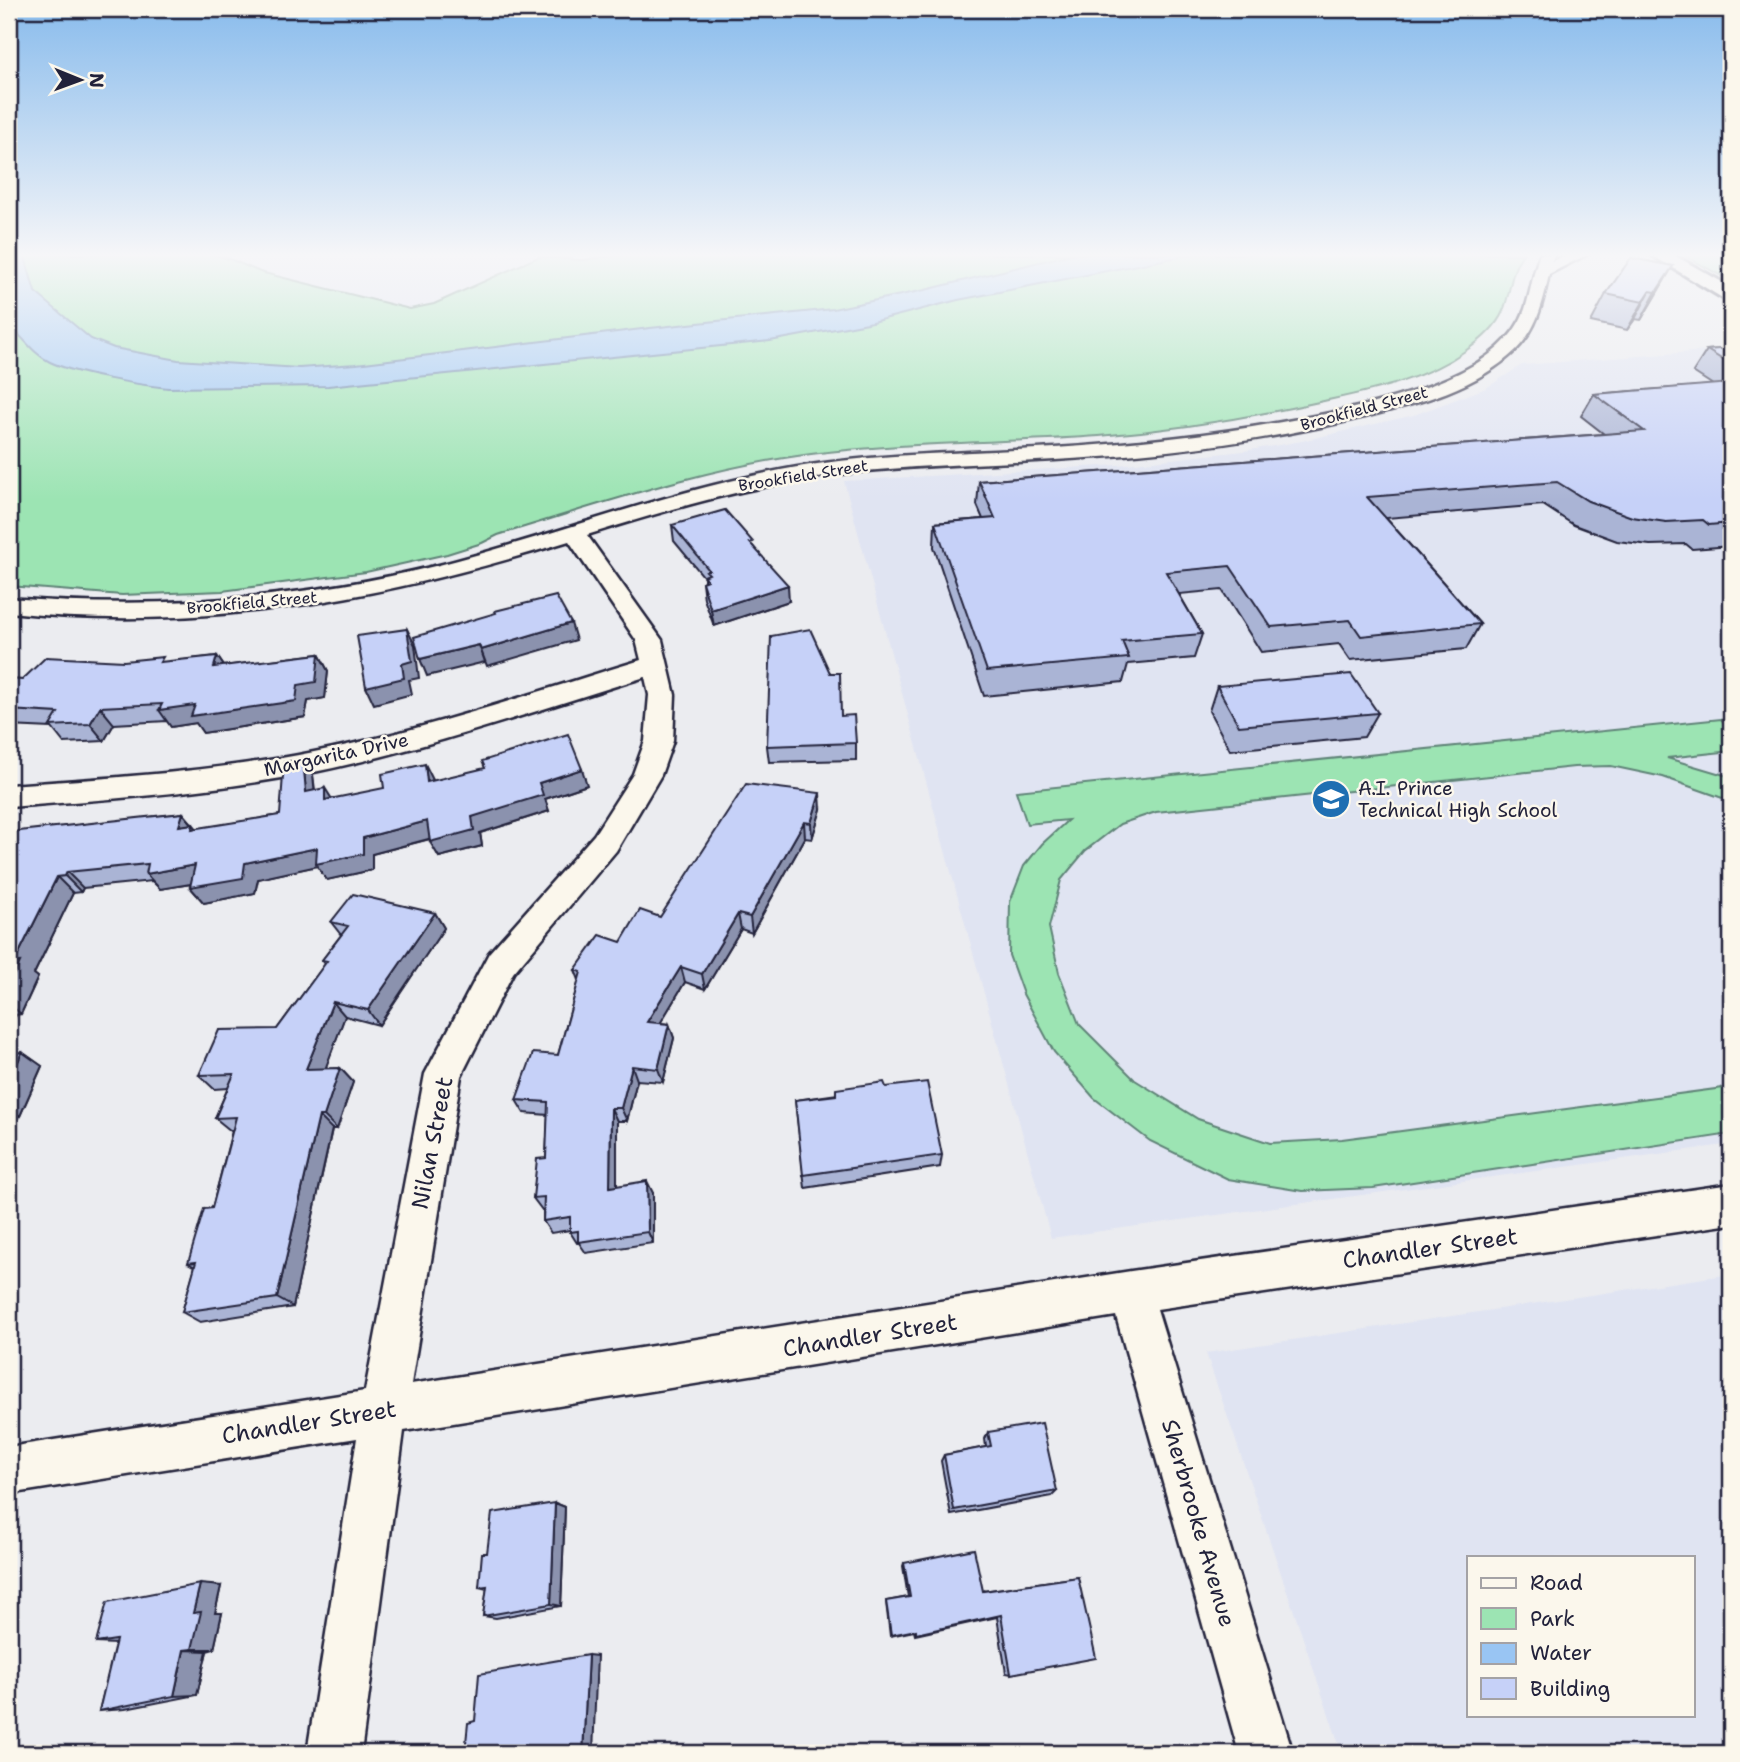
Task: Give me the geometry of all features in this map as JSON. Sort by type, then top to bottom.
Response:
[{"type":"street","name":"Brookfield Street","points":[[9,605],[62,612],[192,609],[346,593],[447,570],[689,497],[783,475],[875,463],[1166,445],[1254,433],[1352,414],[1450,384],[1508,349],[1518,336]]},
{"type":"street","name":"Nilan Street","points":[[334,1753],[384,1410],[443,1074],[502,963],[605,843],[647,775],[659,741],[662,695],[649,640],[575,533]]},
{"type":"street","name":"Margarita Drive","points":[[9,796],[195,781],[314,762],[433,733],[654,665]]},
{"type":"street","name":"Chandler Street","points":[[9,1471],[384,1410],[763,1353],[1131,1292],[1731,1204]]},
{"type":"street","name":"Sherbrooke Avenue","points":[[1131,1292],[1266,1753]]},
{"type":"shaded area","name":"A.I. Prince Technical High School","points":[[1731,349],[1731,1144],[1051,1238],[844,481],[1118,465],[1244,451],[1302,441],[1414,415],[1486,388],[1522,365]]},
{"type":"shaded area","points":[[1731,1274],[1731,1753],[1342,1753],[1206,1353]]},
{"type":"green space","points":[[9,336],[1484,336],[1449,361],[1414,377],[1357,394],[1292,408],[1099,436],[883,447],[771,460],[653,488],[498,535],[447,554],[366,572],[222,591],[122,595],[9,586]]},
{"type":"green space","points":[[1721,719],[1731,730],[1731,751],[1667,758],[1731,777],[1731,801],[1663,777],[1611,766],[1574,767],[1156,812],[1120,824],[1085,851],[1061,880],[1049,927],[1059,973],[1079,1024],[1135,1080],[1198,1119],[1270,1143],[1342,1139],[1731,1087],[1731,1134],[1373,1188],[1302,1191],[1228,1179],[1150,1141],[1094,1098],[1054,1052],[1023,994],[1009,955],[1010,902],[1024,866],[1042,844],[1068,820],[1027,824],[1016,791]]},
{"type":"water","points":[[20,336],[88,336],[114,348],[178,360],[299,368],[356,364],[583,336],[796,336],[328,386],[168,388],[75,371],[38,355]]},
{"type":"building","points":[[1731,348],[1731,365],[1707,350]]},
{"type":"building","points":[[1731,383],[1731,523],[1709,525],[1703,520],[1666,522],[1632,517],[1588,501],[1557,482],[1367,497],[1480,624],[1361,636],[1350,620],[1271,627],[1230,566],[1166,572],[1202,634],[1122,641],[1129,658],[987,671],[935,523],[995,518],[979,481],[1644,431],[1594,394]]},
{"type":"building","points":[[725,510],[788,585],[711,610],[702,582],[707,580],[704,576],[709,574],[706,571],[709,570],[672,525]]},
{"type":"building","points":[[556,596],[571,623],[481,650],[479,645],[420,659],[414,637],[496,613],[495,611]]},
{"type":"building","points":[[407,629],[412,661],[402,664],[404,678],[366,687],[357,636]]},
{"type":"building","points":[[810,629],[830,673],[840,673],[841,716],[854,715],[856,743],[767,746],[771,636]]},
{"type":"building","points":[[319,654],[316,682],[298,685],[296,701],[191,716],[195,705],[159,710],[162,704],[100,707],[90,724],[50,726],[58,713],[9,710],[9,679],[22,680],[46,657],[124,661],[163,657],[160,662],[217,656],[214,667]]},
{"type":"building","points":[[1351,674],[1378,713],[1239,726],[1217,686]]},
{"type":"building","points":[[568,734],[582,769],[539,783],[543,795],[472,817],[474,830],[430,842],[427,821],[363,838],[363,854],[316,864],[317,848],[245,863],[243,878],[190,887],[195,865],[146,874],[148,864],[67,872],[65,876],[57,877],[14,963],[20,962],[9,986],[10,832],[183,813],[179,826],[193,824],[192,829],[280,815],[284,762],[303,759],[306,792],[325,788],[325,800],[384,788],[382,774],[425,764],[427,782],[485,768],[482,761]]},
{"type":"building","points":[[746,784],[820,793],[811,823],[804,822],[750,917],[738,914],[702,974],[681,967],[647,1022],[669,1024],[658,1069],[632,1066],[621,1108],[611,1108],[610,1187],[647,1181],[648,1232],[578,1242],[578,1231],[570,1232],[570,1217],[543,1221],[544,1197],[533,1198],[537,1159],[546,1158],[548,1102],[516,1100],[533,1053],[558,1055],[581,972],[575,970],[600,935],[621,942],[640,910],[660,917]]},
{"type":"building","points":[[353,894],[435,913],[368,1010],[333,1002],[306,1069],[340,1068],[324,1116],[319,1116],[277,1298],[182,1312],[196,1262],[188,1263],[204,1209],[212,1208],[236,1117],[215,1118],[234,1074],[199,1075],[219,1030],[277,1029],[327,961],[322,960],[348,926],[331,922]]},
{"type":"building","points":[[22,1052],[9,1083],[9,1054]]},
{"type":"building","points":[[884,1082],[886,1087],[927,1082],[942,1155],[803,1175],[795,1100],[836,1095],[836,1089]]},
{"type":"building","points":[[1042,1423],[1057,1491],[954,1510],[944,1455],[991,1446],[988,1432]]},
{"type":"building","points":[[555,1503],[551,1604],[483,1616],[487,1586],[479,1587],[482,1553],[487,1553],[492,1513]]},
{"type":"building","points":[[974,1549],[983,1591],[1078,1577],[1096,1658],[1011,1674],[1001,1615],[916,1634],[916,1630],[891,1635],[886,1601],[910,1597],[904,1563]]},
{"type":"building","points":[[200,1584],[193,1613],[201,1612],[192,1649],[184,1650],[174,1696],[99,1711],[116,1640],[96,1643],[107,1602]]},
{"type":"building","points":[[588,1655],[583,1753],[465,1753],[468,1723],[475,1721],[479,1674]]},
{"type":"building","points":[[1012,1750],[1013,1753],[992,1753]]},
{"type":"place","name":"A.I. Prince Technical High School","points":[[1331,799]]}]
